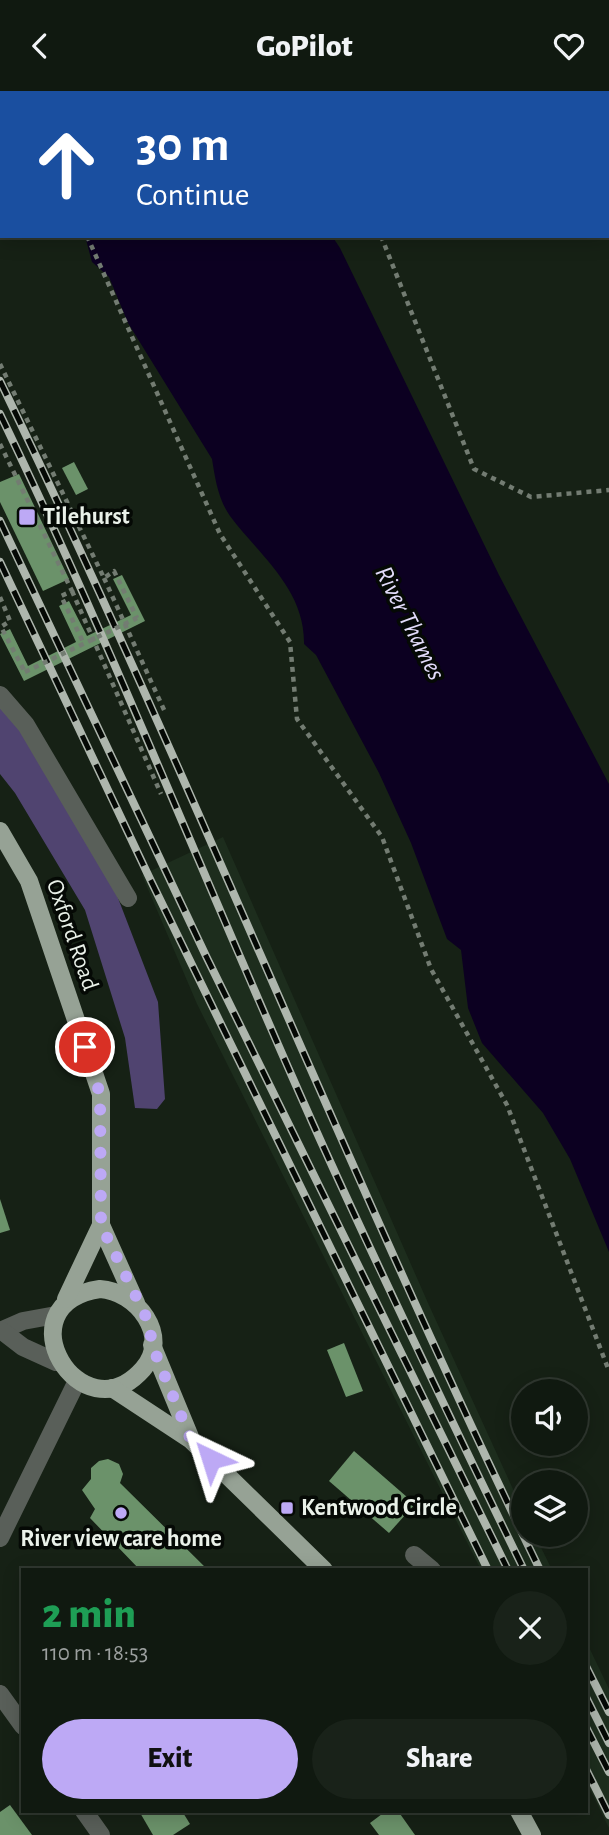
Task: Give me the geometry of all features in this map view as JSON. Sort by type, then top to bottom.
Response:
[{"type":"main road","name":"Oxford Road","points":[[0,831],[29,881],[100,1094],[101,1225],[136,1303]]},
{"type":"main road","name":"Oxford Road","points":[[61,1307],[101,1225]]},
{"type":"main road","points":[[191,1440],[152,1345],[149,1323],[136,1303],[121,1293],[100,1289],[61,1307],[50,1337],[56,1362],[77,1381],[112,1388],[191,1440],[322,1568]]},
{"type":"main road","points":[[112,1388],[123,1385],[140,1372],[148,1363],[152,1345]]},
{"type":"main road","points":[[520,1813],[532,1835]]},
{"type":"street","points":[[0,695],[26,725],[128,898]]},
{"type":"street","points":[[56,1362],[23,1347],[1,1331],[61,1307]]},
{"type":"street","points":[[0,1538],[77,1381]]},
{"type":"street","points":[[414,1555],[430,1568]]},
{"type":"street","points":[[0,1694],[21,1723]]},
{"type":"street","points":[[85,1813],[101,1835]]},
{"type":"path","points":[[88,238],[220,534],[290,642],[297,719],[382,837],[431,969],[507,1105],[609,1371]]},
{"type":"path","points":[[382,238],[474,469],[531,497],[609,490]]},
{"type":"path","points":[[0,364],[104,578],[165,712]]},
{"type":"path","points":[[0,444],[72,590],[161,794]]},
{"type":"path","points":[[0,597],[10,621],[1,627],[24,672],[137,618],[114,571],[104,578]]},
{"type":"path","points":[[72,590],[61,596],[84,644]]},
{"type":"shaded area","points":[[0,706],[17,722],[113,885],[158,1002],[165,1099],[157,1109],[135,1108],[125,1038],[85,910],[15,793],[0,774]]},
{"type":"shaded area","points":[[223,837],[511,1485],[511,1547],[541,1547],[551,1568],[480,1568],[197,1004],[142,875]]},
{"type":"shaded area","points":[[588,1645],[609,1689],[609,1828],[588,1785]]},
{"type":"water","name":"River Thames","points":[[86,238],[333,238],[340,248],[499,575],[609,784],[609,1252],[570,1159],[543,1113],[482,1043],[468,1008],[461,950],[447,939],[411,843],[379,773],[316,655],[304,644],[297,606],[289,590],[279,574],[230,516],[218,488],[212,459],[128,323],[109,277],[92,262]]},
{"type":"building","points":[[74,462],[88,489],[76,495],[62,468]]},
{"type":"building","points":[[19,474],[69,579],[43,591],[0,502],[0,482]]},
{"type":"building","points":[[122,575],[145,621],[24,681],[0,634],[10,629],[28,666],[76,642],[59,606],[69,601],[87,636],[131,615],[113,579]]},
{"type":"building","points":[[0,1199],[10,1230],[0,1233]]},
{"type":"building","points":[[344,1343],[363,1391],[346,1397],[327,1350]]},
{"type":"building","points":[[354,1451],[415,1504],[389,1533],[329,1481]]},
{"type":"building","name":"River view care home","points":[[108,1459],[119,1464],[123,1474],[120,1483],[206,1568],[138,1568],[90,1518],[95,1509],[82,1490],[91,1479],[91,1468],[99,1461]]},
{"type":"building","points":[[10,1805],[32,1835],[0,1835],[0,1812]]},
{"type":"building","points":[[140,1813],[183,1813],[190,1824],[173,1835],[153,1835]]},
{"type":"building","points":[[383,1813],[399,1813],[415,1835],[379,1835],[370,1823]]},
{"type":"railway","points":[[0,381],[138,677],[402,1274],[539,1568]]},
{"type":"railway","points":[[0,414],[82,591],[314,1126],[523,1568]]},
{"type":"railway","points":[[0,521],[206,956],[507,1568]]},
{"type":"railway","points":[[0,562],[151,881],[487,1568]]},
{"type":"railway","points":[[588,1670],[609,1712]]},
{"type":"railway","points":[[588,1701],[609,1743]]},
{"type":"railway","points":[[588,1731],[609,1772]]},
{"type":"railway","points":[[588,1773],[609,1815]]},
{"type":"place","name":"Tilehurst","points":[[27,517]]},
{"type":"place","name":"Kentwood Circle","points":[[287,1508]]},
{"type":"place","name":"River view care home","points":[[121,1513]]},
{"type":"route","points":[[85,1047],[100,1094],[101,1225],[136,1303],[149,1323],[152,1345],[191,1440],[211,1459]]}]
